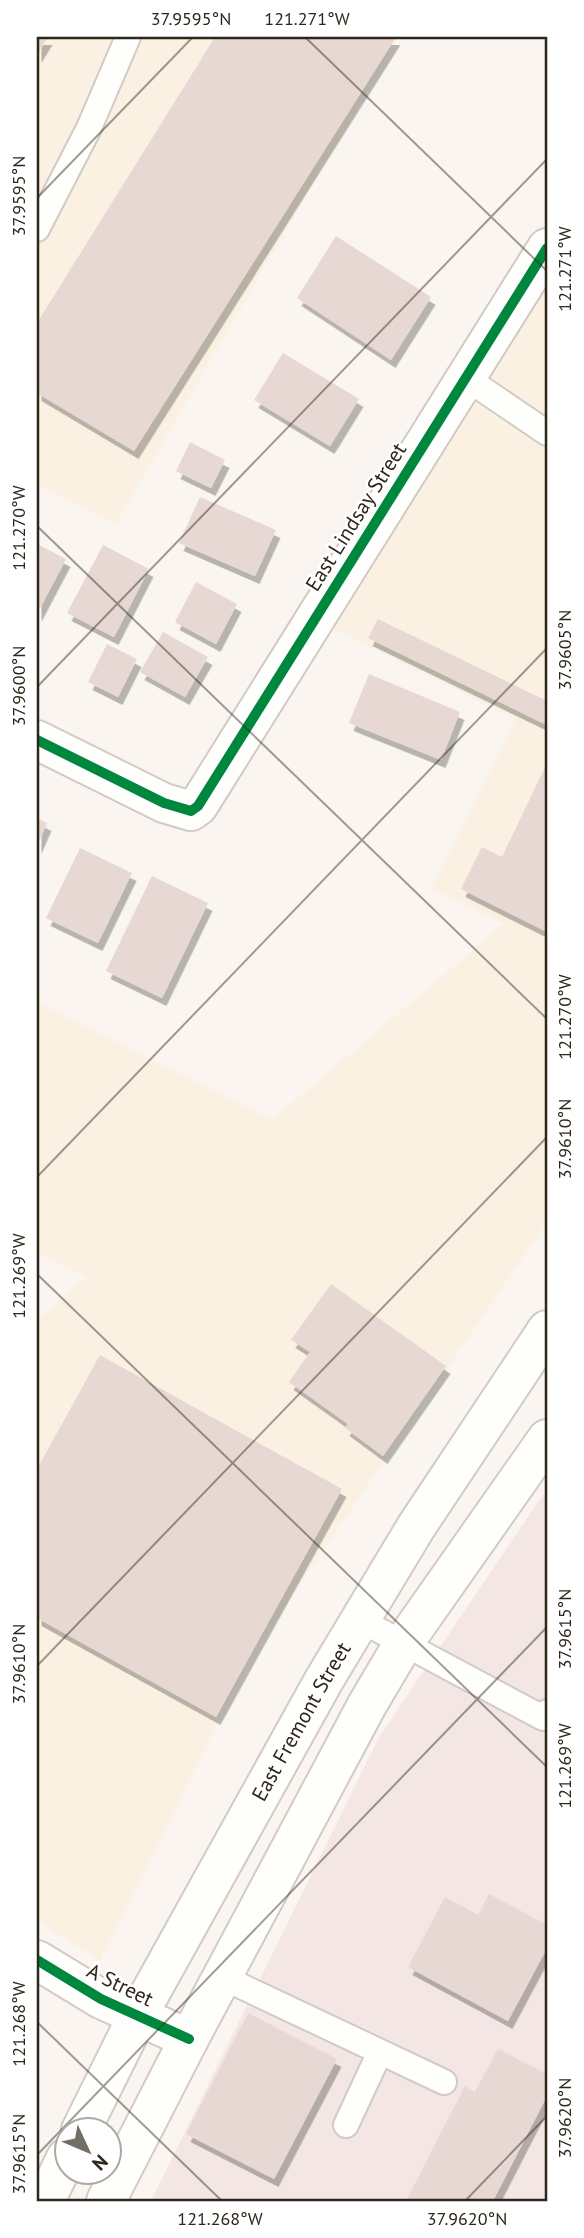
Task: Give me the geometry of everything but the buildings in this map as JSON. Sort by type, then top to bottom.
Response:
[{"type":"main road","name":"East Lindsay Street","points":[[37,740],[164,803],[191,811],[198,806],[547,248]]},
{"type":"main road","name":"East Fremont Street","points":[[88,2116],[138,2015],[324,1680],[416,1527],[547,1331]]},
{"type":"main road","points":[[106,2201],[367,1705],[403,1644],[547,1439]]},
{"type":"main road","name":"A Street","points":[[37,1960],[101,1999],[189,2039]]},
{"type":"lane","points":[[37,229],[89,128],[128,37]]},
{"type":"lane","points":[[466,377],[547,433]]},
{"type":"lane","points":[[360,1620],[543,1718],[547,1712]]},
{"type":"lane","points":[[223,1978],[444,2082]]},
{"type":"lane","points":[[346,2125],[380,2052]]},
{"type":"shaded area","points":[[37,37],[398,37],[116,524],[37,484]]},
{"type":"shaded area","points":[[547,232],[547,1222],[250,1658],[100,1961],[37,1920],[37,1320],[86,1277],[37,1252],[37,1002],[272,1120],[504,924],[432,888],[516,720],[302,613]]},
{"type":"shaded area","points":[[547,1489],[547,2201],[151,2201],[379,1737]]},
{"type":"cycle path","points":[[37,740],[164,803],[191,811],[198,806],[547,248]]},
{"type":"cycle path","points":[[37,1960],[101,1999],[189,2039]]}]
